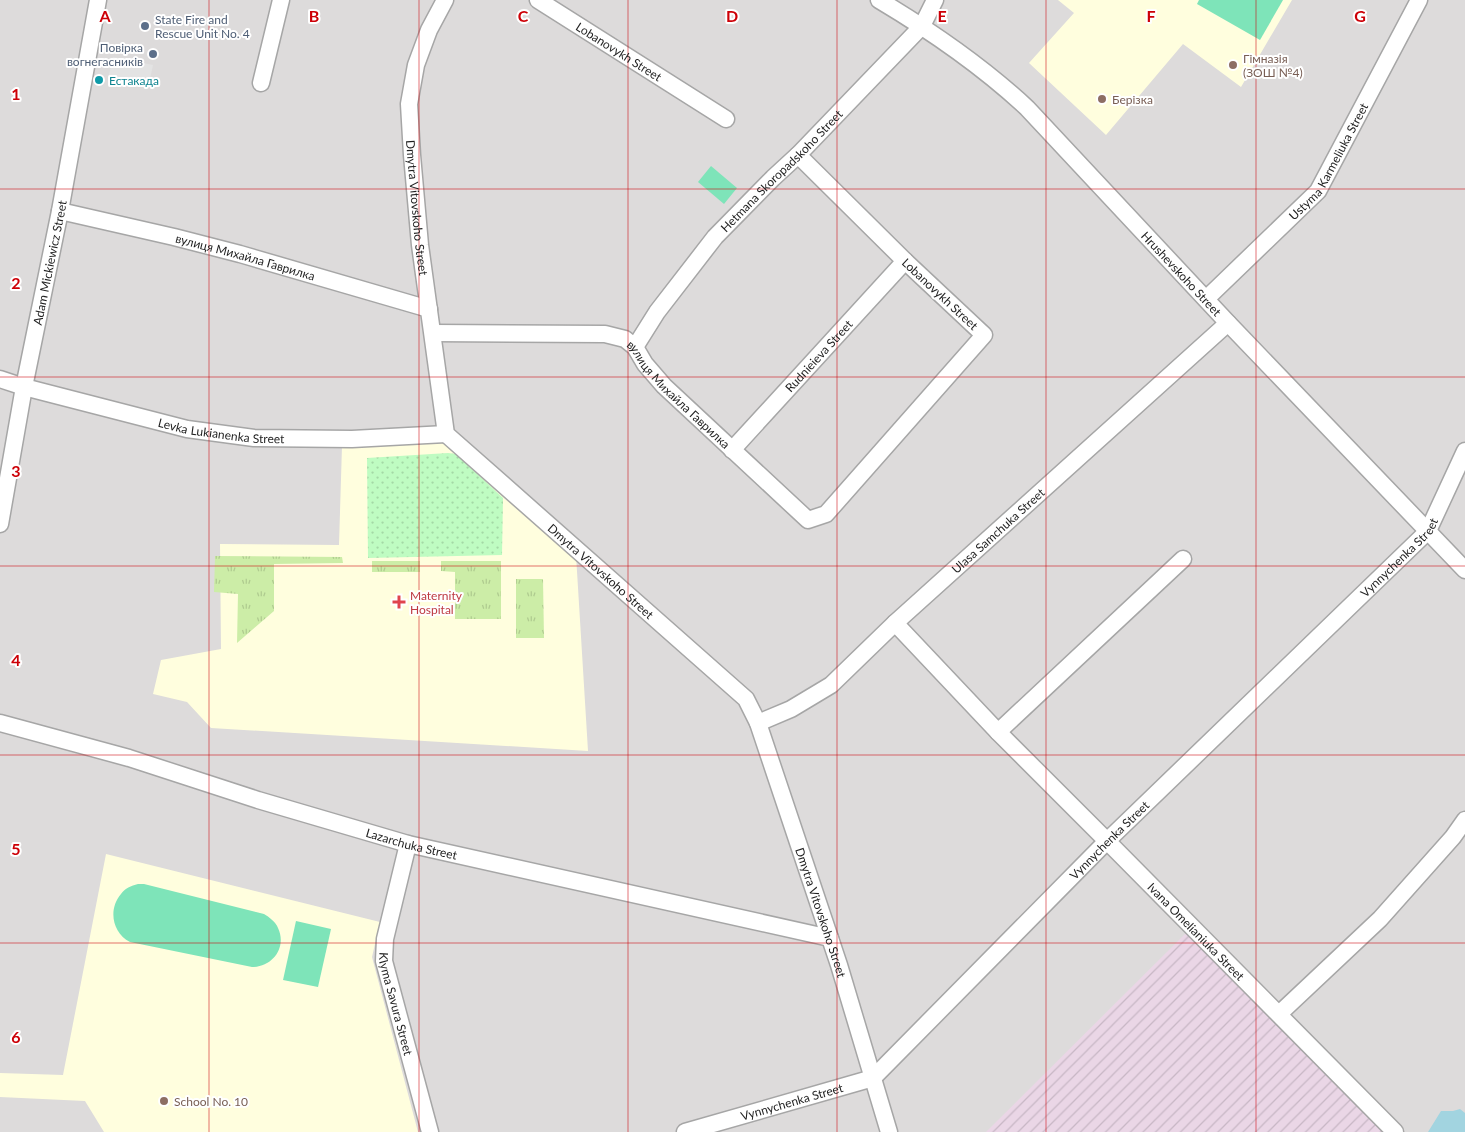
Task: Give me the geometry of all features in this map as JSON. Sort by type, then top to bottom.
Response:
[{"type":"street","name":"Adam Mickiewicz Street","points":[[0,524],[24,387],[60,211],[98,0]]},
{"type":"street","points":[[261,83],[281,0]]},
{"type":"street","name":"Dmytra Vitovskoho Street","points":[[445,0],[429,30],[416,65],[409,104],[412,164],[420,245],[446,434],[746,699],[758,723],[839,965],[889,1132]]},
{"type":"street","name":"Lobanovykh Street","points":[[538,0],[726,119]]},
{"type":"street","name":"Hrushevskoho Street","points":[[879,0],[922,26],[1010,92],[1465,570]]},
{"type":"street","name":"Hetmana Skoropadskoho Street","points":[[635,347],[657,312],[715,237],[798,155],[922,26],[935,0]]},
{"type":"street","name":"Ustyma Karmeliuka Street","points":[[1206,299],[1318,191],[1419,0]]},
{"type":"street","name":"Lobanovykh Street","points":[[798,155],[905,261],[984,335],[826,514],[808,520]]},
{"type":"street","name":"вулиця Михайла Гаврилка","points":[[60,211],[240,254],[429,309]]},
{"type":"street","name":"Rudnieieva Street","points":[[732,450],[905,261]]},
{"type":"street","name":"Ulasa Samchuka Street","points":[[758,723],[791,710],[831,684],[895,623],[1228,323]]},
{"type":"street","name":"вулиця Михайла Гаврилка","points":[[433,333],[605,334],[625,338],[635,347],[645,364],[664,386],[808,520]]},
{"type":"street","name":"Levka Lukianenka Street","points":[[0,379],[186,429],[254,438],[352,439],[446,434]]},
{"type":"street","name":"Vynnychenka Street","points":[[685,1132],[873,1078],[1107,840],[1428,531],[1465,452]]},
{"type":"street","points":[[998,732],[1182,559]]},
{"type":"street","name":"Ivana Omelianiuka Street","points":[[895,623],[998,732],[1395,1132]]},
{"type":"street","name":"Lazarchuka Street","points":[[0,722],[129,758],[258,800],[408,844],[830,938]]},
{"type":"street","points":[[1279,1014],[1380,920],[1453,837],[1465,820]]},
{"type":"street","name":"Klyma Savura Street","points":[[408,844],[385,939],[384,961],[430,1132]]},
{"type":"shaded area","points":[[0,0],[1465,0],[1465,1132],[0,1132]]},
{"type":"shaded area","name":"Берізка","points":[[1058,0],[1292,0],[1241,87],[1183,44],[1106,135],[1029,63],[1074,13]]},
{"type":"shaded area","points":[[113,57],[153,65],[148,88],[108,79]]},
{"type":"shaded area","name":"Maternity Hospital","points":[[444,439],[576,555],[588,751],[211,728],[187,702],[153,694],[161,660],[221,649],[220,544],[339,545],[342,446]]},
{"type":"shaded area","points":[[106,854],[380,922],[372,957],[418,1132],[104,1132],[85,1101],[0,1097],[0,1073],[63,1075]]},
{"type":"shaded area","points":[[1186,933],[1383,1132],[986,1132]]},
{"type":"green space","points":[[1199,0],[1283,0],[1260,40],[1197,4]]},
{"type":"green space","points":[[711,166],[737,188],[724,204],[698,182]]},
{"type":"green space","points":[[456,454],[503,498],[502,555],[368,558],[367,458]]},
{"type":"green space","points":[[215,556],[342,557],[343,563],[274,564],[274,611],[237,643],[238,594],[214,592]]},
{"type":"green space","points":[[372,561],[420,561],[420,572],[372,572]]},
{"type":"green space","points":[[441,561],[501,561],[501,619],[455,619],[455,572],[441,571]]},
{"type":"green space","points":[[516,579],[543,579],[544,638],[516,638]]},
{"type":"green space","points":[[138,884],[264,914],[278,928],[281,942],[279,949],[272,960],[266,964],[252,967],[130,942],[119,933],[113,913],[117,900],[123,892],[128,887]]},
{"type":"green space","points":[[296,921],[331,929],[318,987],[283,980]]},
{"type":"water","points":[[1460,1109],[1465,1113],[1465,1132],[1428,1132],[1441,1111]]},
{"type":"place","name":"State Fire and Rescue Unit No. 4","points":[[145,26]]},
{"type":"place","name":"Повірка вогнегасників","points":[[153,54]]},
{"type":"place","name":"Гімназія (ЗОШ №4)","points":[[1233,65]]},
{"type":"place","name":"Естакада","points":[[99,80]]},
{"type":"place","name":"Берізка","points":[[1102,99]]},
{"type":"place","name":"Maternity Hospital","points":[[399,602]]},
{"type":"place","name":"School No. 10","points":[[164,1101]]}]
